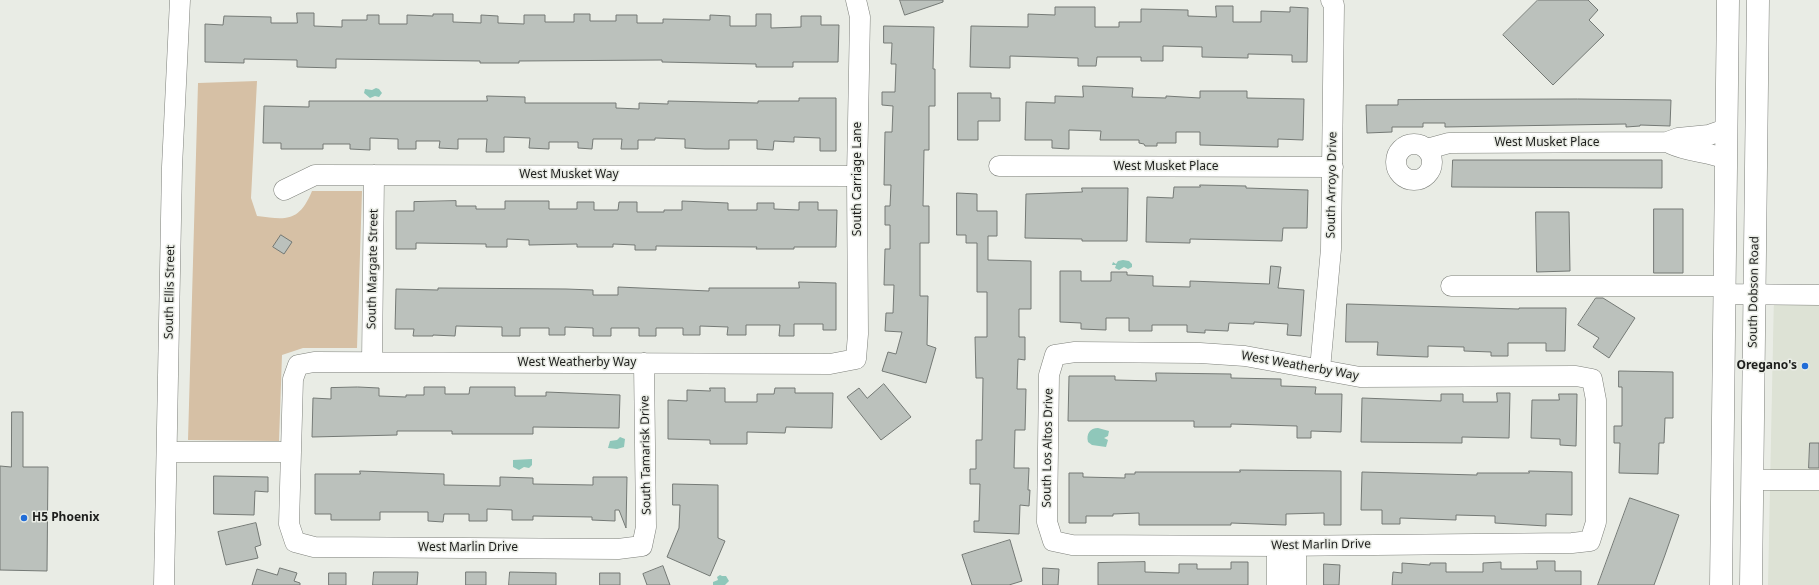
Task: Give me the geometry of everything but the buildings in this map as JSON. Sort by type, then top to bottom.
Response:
[{"type":"main road","points":[[1721,585],[1728,0]]},
{"type":"main road","name":"South Dobson Road","points":[[1751,585],[1758,0]]},
{"type":"street","name":"South Ellis Street","points":[[164,585],[172,167],[180,0]]},
{"type":"street","name":"South Carriage Lane","points":[[856,0],[860,17],[857,176],[858,334],[856,359]]},
{"type":"street","name":"South Arroyo Drive","points":[[1320,369],[1331,249],[1334,5],[1331,0]]},
{"type":"street","name":"West Musket Place","points":[[1427,149],[1449,143],[1667,142],[1678,138],[1709,135],[1726,129]]},
{"type":"street","name":"West Musket Place","points":[[1667,142],[1680,148],[1710,153],[1726,159]]},
{"type":"street","name":"West Musket Place","points":[[999,166],[1332,167]]},
{"type":"street","name":"West Musket Way","points":[[284,190],[315,175],[857,176]]},
{"type":"street","name":"South Margate Street","points":[[372,362],[374,175]]},
{"type":"street","points":[[1451,286],[1724,290],[1754,294],[1819,295]]},
{"type":"street","name":"West Weatherby Way","points":[[1056,356],[1075,352],[1200,353],[1245,356],[1360,377],[1576,376],[1592,379],[1596,400],[1596,522],[1590,541]]},
{"type":"street","name":"South Los Altos Drive","points":[[1053,541],[1047,522],[1049,375],[1056,356]]},
{"type":"street","name":"West Weatherby Way","points":[[291,452],[293,379],[298,365],[314,362],[830,364],[856,359]]},
{"type":"street","name":"South Tamarisk Drive","points":[[642,546],[646,527],[644,363]]},
{"type":"street","points":[[167,452],[291,452]]},
{"type":"street","name":"West Marlin Drive","points":[[291,452],[289,524],[295,542],[322,547],[618,549],[642,546]]},
{"type":"street","points":[[1752,480],[1819,480]]},
{"type":"street","name":"West Marlin Drive","points":[[1053,541],[1072,545],[1286,546],[1590,541]]},
{"type":"street","points":[[1277,585],[1286,546]]},
{"type":"street","points":[[1286,546],[1296,585]]},
{"type":"shaded area","points":[[257,81],[251,198],[257,216],[276,218],[291,217],[302,209],[312,191],[362,191],[357,348],[303,348],[282,355],[279,441],[188,440],[198,83]]},
{"type":"shaded area","points":[[1774,294],[1819,295],[1819,585],[1768,585]]},
{"type":"water","points":[[376,88],[382,93],[379,97],[375,96],[370,98],[364,93],[365,89],[372,90]]},
{"type":"water","points":[[1118,261],[1129,261],[1132,264],[1132,267],[1128,269],[1124,267],[1119,270],[1115,268],[1116,265],[1112,265],[1113,262],[1116,264]]},
{"type":"water","points":[[1098,428],[1109,431],[1108,436],[1104,438],[1108,440],[1106,447],[1092,445],[1088,442],[1089,432]]},
{"type":"water","points":[[620,437],[625,439],[624,447],[617,449],[608,448],[610,441],[617,440]]},
{"type":"water","points":[[532,459],[532,465],[529,468],[524,467],[519,470],[513,467],[513,460]]},
{"type":"water","points":[[720,575],[726,576],[729,581],[725,585],[713,585],[713,582],[718,580],[717,577]]},
{"type":"place","name":"Oregano's","points":[[1805,366]]},
{"type":"place","name":"H5 Phoenix","points":[[24,518]]}]
